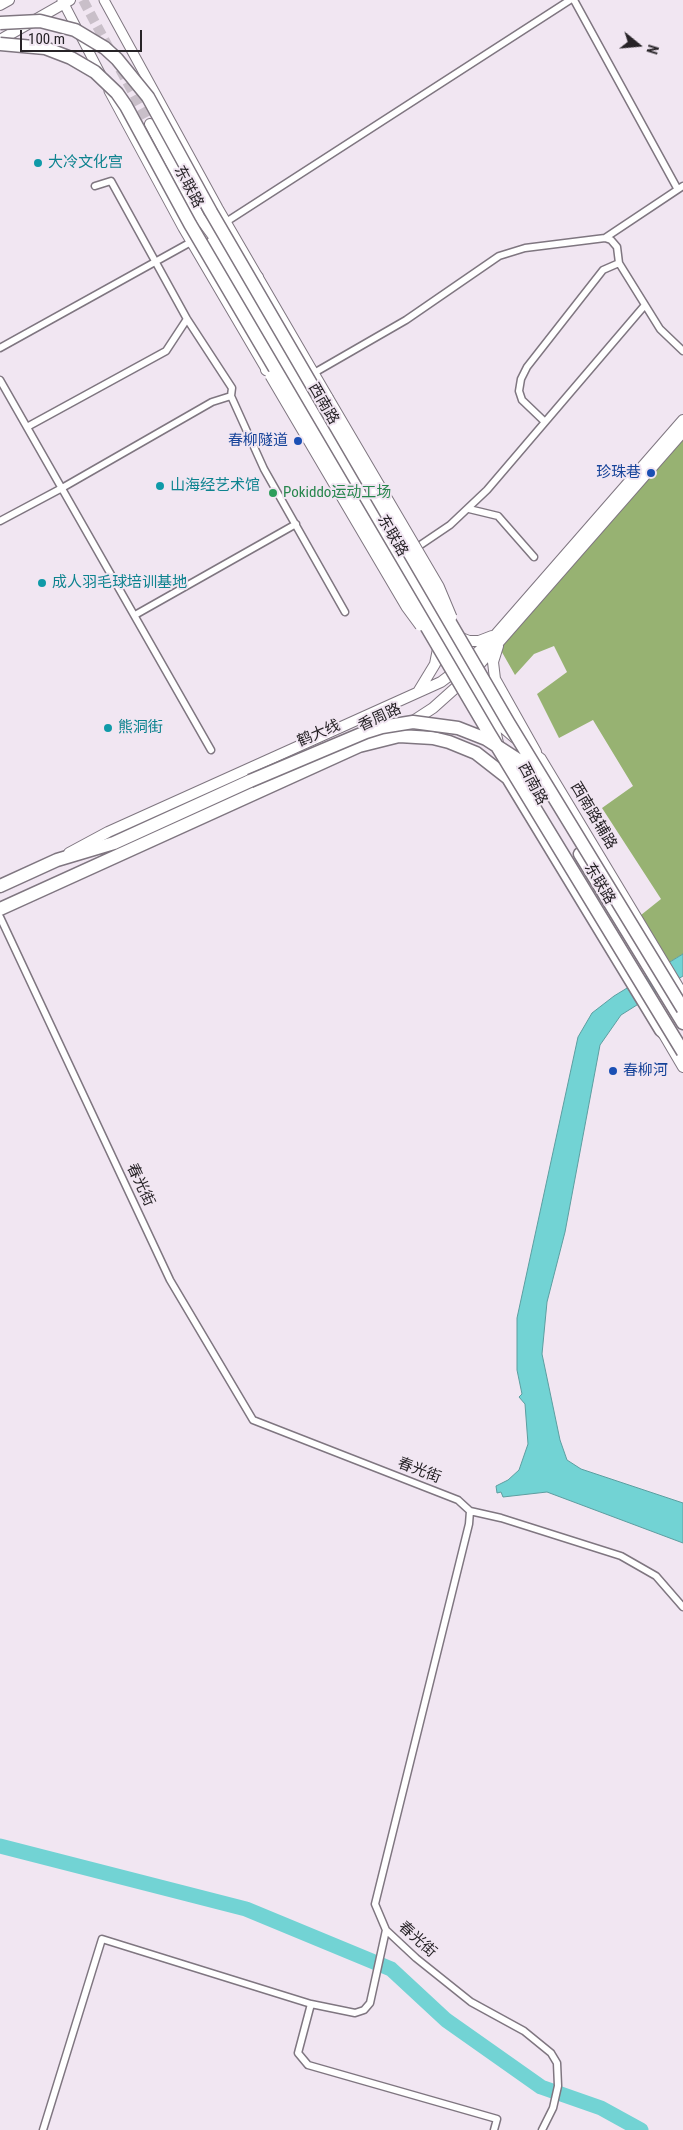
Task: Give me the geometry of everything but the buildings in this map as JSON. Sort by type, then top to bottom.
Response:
[{"type":"highway","name":"东联路","points":[[0,23],[40,21],[75,30],[105,48],[139,84],[460,662],[683,1052]]},
{"type":"highway","name":"东联路","points":[[0,44],[45,48],[71,58],[95,72],[126,106],[195,232],[460,662],[682,1016]]},
{"type":"highway","name":"鹤大线","points":[[57,860],[114,843],[250,781],[382,727],[413,722],[451,726],[499,745],[520,761],[529,771],[670,1002],[682,1016]]},
{"type":"highway","name":"鹤大线","points":[[359,746],[400,736],[433,738],[450,742],[476,753],[508,778]]},
{"type":"highway","name":"香周路","points":[[0,908],[359,746]]},
{"type":"highway","points":[[508,778],[540,759]]},
{"type":"highway","name":"西南路","points":[[508,778],[661,1030],[683,1048]]},
{"type":"highway","name":"香周路","points":[[0,886],[57,860]]},
{"type":"main road","points":[[0,5],[9,0]]},
{"type":"main road","name":"西南路","points":[[104,0],[226,222],[439,586],[460,662]]},
{"type":"main road","points":[[0,40],[65,1],[191,242],[406,607],[460,662]]},
{"type":"main road","name":"西南路","points":[[150,124],[200,218],[402,556],[441,631]]},
{"type":"main road","points":[[224,258],[226,222]]},
{"type":"main road","points":[[191,242],[258,276]]},
{"type":"main road","name":"西南路","points":[[224,258],[268,342],[468,677]]},
{"type":"main road","points":[[268,342],[268,373]]},
{"type":"main road","name":"香周路","points":[[359,746],[417,719],[433,708],[468,677],[499,637],[683,420]]},
{"type":"main road","name":"香周路","points":[[57,860],[108,832],[441,682],[460,662],[499,637],[683,432]]},
{"type":"main road","points":[[417,694],[435,664],[441,631],[469,641],[499,637],[493,662],[494,679],[540,759]]},
{"type":"main road","name":"西南路辅路","points":[[468,677],[498,728],[540,759],[683,994]]},
{"type":"main road","name":"西南路","points":[[498,728],[508,778]]},
{"type":"main road","points":[[661,1030],[683,1067]]},
{"type":"street","points":[[226,222],[572,0],[680,187],[605,238]]},
{"type":"street","points":[[95,186],[111,181],[187,319],[232,388],[231,396],[264,470],[345,612]]},
{"type":"street","points":[[314,373],[406,320],[499,256],[525,248],[605,238],[611,240],[616,246],[619,263],[660,329],[683,351]]},
{"type":"street","points":[[0,348],[191,242]]},
{"type":"street","points":[[545,422],[522,400],[519,392],[521,379],[527,367],[603,270],[619,263]]},
{"type":"street","points":[[402,556],[431,539],[469,509],[645,306]]},
{"type":"street","points":[[27,426],[166,350],[187,319]]},
{"type":"street","points":[[0,380],[211,750]]},
{"type":"street","points":[[0,521],[62,488],[212,402],[231,396]]},
{"type":"street","points":[[469,509],[498,516],[534,557]]},
{"type":"street","points":[[135,615],[296,524]]},
{"type":"street","name":"春光街","points":[[0,917],[170,1280],[253,1420],[458,1500],[470,1511],[469,1524],[375,1904],[386,1930],[470,2002],[524,2031],[551,2053],[556,2063],[558,2086],[553,2108],[542,2130]]},
{"type":"street","points":[[661,1030],[682,1016]]},
{"type":"street","points":[[470,1511],[501,1518],[621,1556],[656,1576],[683,1607]]},
{"type":"street","points":[[43,2130],[102,1939],[312,2004],[354,2013],[364,2010],[370,2003],[382,1956],[386,1930]]},
{"type":"street","points":[[312,2004],[298,2052],[308,2065],[497,2119],[494,2130]]},
{"type":"green space","points":[[683,440],[683,954],[668,963],[641,915],[661,899],[602,808],[633,786],[593,720],[559,738],[537,694],[567,672],[554,646],[534,654],[515,675],[499,647]]},
{"type":"water","name":"春柳河","points":[[683,954],[683,976],[621,1015],[600,1045],[565,1232],[547,1302],[542,1354],[560,1440],[567,1460],[581,1469],[683,1503],[683,1543],[547,1492],[503,1497],[501,1492],[497,1493],[496,1486],[508,1480],[519,1470],[528,1444],[525,1404],[519,1397],[522,1394],[517,1370],[517,1318],[578,1037],[592,1013],[614,996]]},
{"type":"waterway","points":[[0,1846],[246,1909],[391,1969],[446,2020],[541,2087],[601,2108],[641,2130]]},
{"type":"tunnel","points":[[83,0],[111,52]]},
{"type":"tunnel","points":[[120,69],[150,124]]},
{"type":"place","name":"大冷文化宫","points":[[38,163]]},
{"type":"place","name":"春柳隧道","points":[[298,441]]},
{"type":"place","name":"珍珠巷","points":[[651,473]]},
{"type":"place","name":"山海经艺术馆","points":[[160,486]]},
{"type":"place","name":"Pokiddo运动工场","points":[[273,493]]},
{"type":"place","name":"成人羽毛球培训基地","points":[[42,583]]},
{"type":"place","name":"熊洞街","points":[[108,728]]},
{"type":"place","name":"春柳河","points":[[613,1071]]}]
